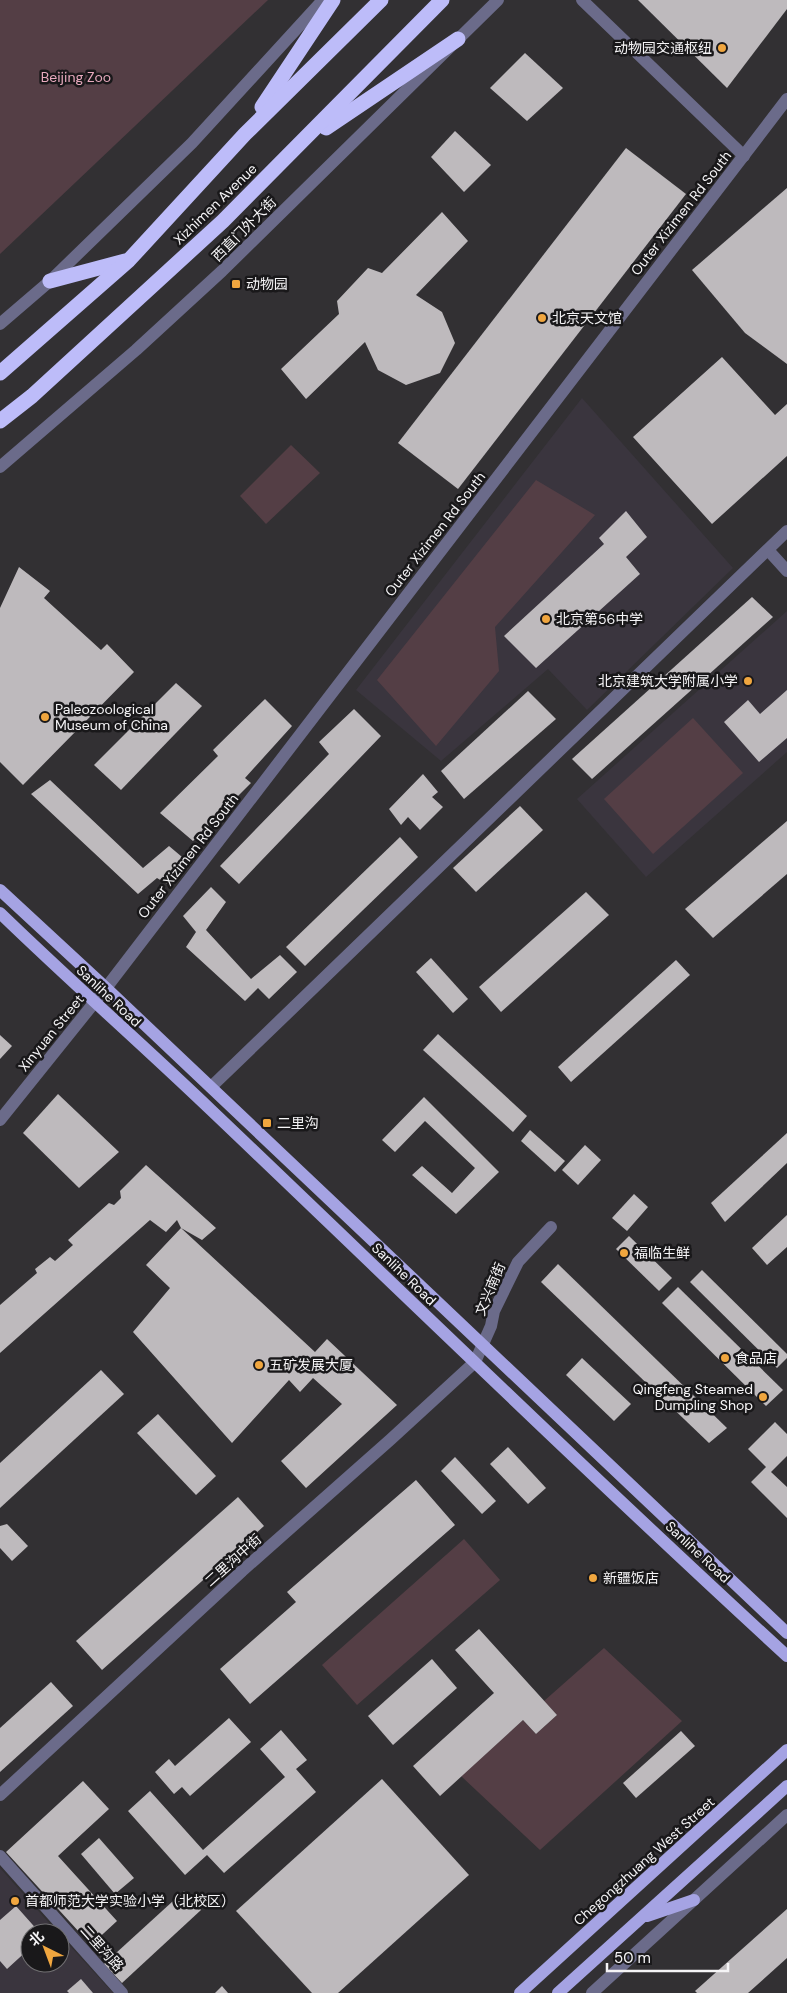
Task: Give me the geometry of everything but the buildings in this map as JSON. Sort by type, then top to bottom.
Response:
[{"type":"highway","points":[[245,134],[333,0]]},
{"type":"highway","name":"Xizhimen Avenue","points":[[0,373],[129,260],[245,134],[381,0]]},
{"type":"highway","name":"Xizhimen Avenue","points":[[0,421],[32,396],[223,221],[298,148],[442,0]]},
{"type":"highway","points":[[298,148],[458,39]]},
{"type":"highway","points":[[50,281],[129,260]]},
{"type":"main road","name":"Sanlihe Road","points":[[0,890],[211,1087],[787,1633]]},
{"type":"main road","name":"Sanlihe Road","points":[[0,913],[207,1106],[474,1362],[787,1656]]},
{"type":"main road","name":"Chegongzhuang West Street","points":[[520,1993],[787,1750]]},
{"type":"main road","points":[[558,1993],[787,1786]]},
{"type":"main road","points":[[642,1917],[694,1900]]},
{"type":"street","points":[[0,324],[50,281],[192,143],[322,0]]},
{"type":"street","name":"西直门外大街","points":[[0,467],[136,350],[222,271],[498,0]]},
{"type":"street","points":[[582,0],[744,156]]},
{"type":"street","name":"Outer Xizimen Rd South","points":[[106,988],[787,99]]},
{"type":"street","points":[[211,1087],[787,531]]},
{"type":"street","points":[[768,550],[787,571]]},
{"type":"street","name":"Xinyuan Street","points":[[0,1120],[106,988]]},
{"type":"street","name":"文兴南街","points":[[483,1345],[491,1326],[494,1311],[518,1262],[552,1227]]},
{"type":"street","name":"二里沟中街","points":[[0,1794],[242,1571],[390,1440],[474,1362],[483,1345]]},
{"type":"street","points":[[592,1993],[787,1815]]},
{"type":"street","name":"二里沟路","points":[[0,1856],[122,1993]]},
{"type":"shaded area","name":"北京第56中学","points":[[582,398],[733,568],[587,710],[548,669],[441,761],[356,690]]},
{"type":"shaded area","name":"北京建筑大学附属小学","points":[[787,611],[787,752],[646,877],[577,799]]},
{"type":"shaded area","name":"首都师范大学实验小学（北校区）","points":[[0,1868],[49,1923],[20,1923],[20,1973],[70,1973],[70,1946],[113,1993],[0,1993]]},
{"type":"green space","name":"Beijing Zoo","points":[[0,0],[268,0],[0,254]]},
{"type":"green space","points":[[291,445],[320,473],[266,524],[240,496]]},
{"type":"green space","points":[[536,480],[595,515],[495,627],[499,671],[436,746],[377,680]]},
{"type":"green space","points":[[693,718],[743,773],[653,854],[604,799]]},
{"type":"green space","points":[[464,1539],[500,1580],[357,1705],[322,1665]]},
{"type":"green space","points":[[604,1648],[682,1721],[540,1850],[461,1776],[523,1720],[536,1734],[557,1715],[544,1701]]},
{"type":"place","name":"动物园交通枢纽","points":[[722,48]]},
{"type":"place","name":"动物园","points":[[236,284]]},
{"type":"place","name":"北京天文馆","points":[[542,318]]},
{"type":"place","name":"北京第56中学","points":[[546,619]]},
{"type":"place","name":"北京建筑大学附属小学","points":[[748,681]]},
{"type":"place","name":"Paleozoological Museum of China","points":[[45,717]]},
{"type":"place","name":"二里沟","points":[[267,1123]]},
{"type":"place","name":"福临生鲜","points":[[624,1253]]},
{"type":"place","name":"食品店","points":[[725,1358]]},
{"type":"place","name":"五矿发展大厦","points":[[259,1365]]},
{"type":"place","name":"Qingfeng Steamed Dumpling Shop","points":[[763,1397]]},
{"type":"place","name":"新疆饭店","points":[[593,1578]]},
{"type":"place","name":"首都师范大学实验小学（北校区）","points":[[15,1901]]}]
